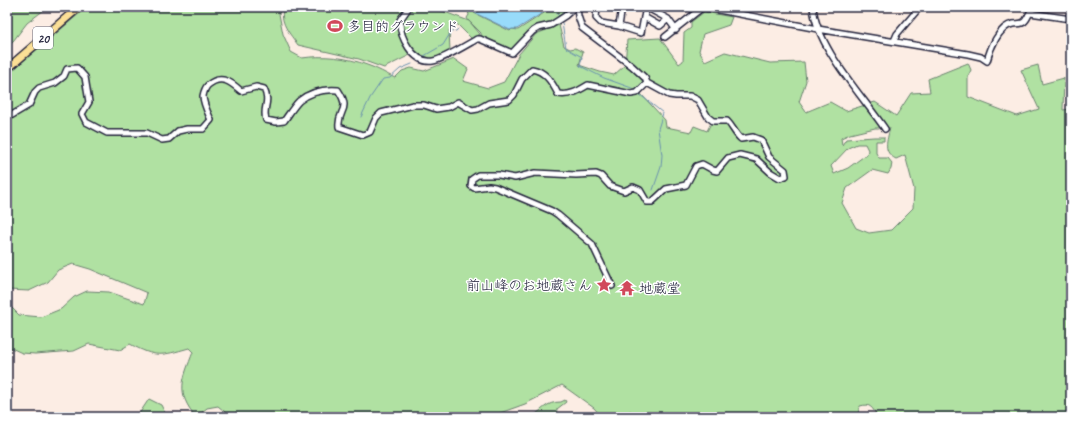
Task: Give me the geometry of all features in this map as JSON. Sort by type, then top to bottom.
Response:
[{"type":"main road","name":"20","points":[[7,69],[79,7]]},
{"type":"street","points":[[409,7],[400,20],[404,39],[408,48],[416,55],[422,59],[433,61],[477,39],[512,53],[533,31],[538,28],[551,25],[576,7],[582,28],[632,66],[645,78],[647,83],[669,95],[690,96],[698,100],[708,117],[713,121],[727,121],[732,126],[736,134],[742,139],[753,137],[761,140],[769,157],[785,170],[786,176],[780,178],[770,172],[756,159],[740,155],[728,158],[717,171],[712,170],[702,164],[696,166],[686,185],[666,189],[652,202],[648,202],[640,190],[633,187],[624,191],[610,186],[601,176],[596,174],[576,175],[535,173],[515,178],[499,174],[478,175],[472,179],[471,186],[474,188],[489,186],[495,187],[552,211],[558,215],[592,244],[612,286]]},
{"type":"street","points":[[597,7],[596,18],[601,23],[619,26],[641,33],[646,7],[668,19],[676,30]]},
{"type":"street","points":[[619,26],[622,7]]},
{"type":"street","points":[[665,37],[676,30],[703,7],[818,29],[968,54],[981,57],[987,61],[990,48],[1004,29],[1014,23],[1023,23],[1032,7]]},
{"type":"street","points":[[813,7],[818,29],[846,76],[885,129]]},
{"type":"street","points":[[894,41],[897,34],[920,7]]},
{"type":"street","points":[[1030,13],[1071,19]]},
{"type":"street","points":[[644,17],[660,26],[668,19]]},
{"type":"street","points":[[7,118],[29,105],[35,92],[40,88],[60,80],[64,76],[67,68],[77,68],[85,77],[89,102],[82,114],[86,122],[107,133],[147,132],[162,140],[169,139],[178,131],[187,129],[203,130],[211,120],[203,98],[205,88],[213,81],[223,79],[232,83],[241,92],[256,87],[264,89],[268,97],[265,114],[266,120],[276,122],[284,121],[300,100],[316,92],[329,89],[338,90],[343,98],[344,110],[338,121],[339,127],[363,135],[370,132],[376,118],[381,113],[413,105],[424,105],[436,109],[449,107],[458,102],[472,110],[478,109],[488,103],[509,100],[514,95],[522,79],[532,69],[539,70],[553,84],[558,94],[565,95],[578,92],[588,85],[633,94],[641,90],[647,83]]},
{"type":"green space","points":[[7,7],[48,7],[27,23],[7,49]]},
{"type":"green space","points":[[87,7],[282,7],[279,14],[283,34],[291,52],[302,58],[343,58],[359,62],[395,78],[402,71],[411,68],[424,71],[454,59],[468,69],[463,81],[488,88],[504,82],[519,54],[536,34],[559,25],[564,46],[570,49],[575,48],[583,52],[579,65],[600,72],[614,75],[625,65],[627,40],[660,38],[679,64],[683,61],[684,33],[691,28],[691,22],[704,12],[732,17],[729,25],[703,34],[699,51],[705,61],[725,52],[770,63],[804,62],[806,81],[799,102],[806,112],[830,102],[846,111],[875,102],[896,116],[911,93],[930,92],[928,79],[968,63],[971,70],[968,76],[968,97],[1017,116],[1039,109],[1021,70],[1038,65],[1042,84],[1064,78],[1063,110],[1071,109],[1071,417],[878,417],[871,407],[864,405],[860,406],[857,417],[635,417],[631,411],[602,417],[594,408],[562,385],[525,404],[489,417],[226,417],[224,411],[218,406],[207,408],[196,417],[189,408],[183,393],[184,378],[193,352],[189,348],[172,353],[153,354],[130,344],[120,350],[89,344],[74,351],[35,354],[22,353],[9,347],[7,348],[7,75]],"holes":[[[648,81],[669,93],[700,100],[709,116],[713,119],[707,131],[694,126],[691,132],[666,127],[665,120],[641,94],[639,89]],[[875,128],[890,128],[887,150],[896,159],[905,155],[914,189],[913,208],[891,230],[869,233],[856,228],[842,203],[847,188],[872,170],[888,174],[892,163],[888,158],[879,158],[876,153],[876,141],[884,141],[884,137],[846,139],[842,145],[841,138],[850,134]],[[857,144],[865,144],[868,150],[867,154],[848,168],[834,174],[831,166],[848,148]],[[73,264],[90,269],[147,293],[144,304],[109,292],[87,291],[74,297],[61,309],[41,317],[19,315],[9,305],[8,290],[29,291],[48,282],[58,270]]]},
{"type":"green space","points":[[284,7],[407,7],[399,16],[398,20],[400,35],[405,47],[412,54],[384,68],[359,59],[298,45],[288,32],[284,22]]},
{"type":"green space","points":[[411,7],[431,7],[469,21],[480,34],[472,39],[457,24],[449,30],[450,51],[432,59],[419,54],[410,46],[405,34],[403,21]]},
{"type":"green space","points":[[467,7],[483,7],[474,13],[510,31],[512,29],[518,30],[544,13],[546,7],[570,7],[550,23],[544,24],[512,49],[509,49],[481,37],[481,33],[467,18],[469,15]]},
{"type":"green space","points":[[149,399],[161,405],[166,415],[164,417],[137,417]]},
{"type":"green space","points":[[565,400],[566,402],[557,409],[556,417],[531,417],[551,403]]},
{"type":"water","points":[[484,7],[545,7],[544,12],[517,29],[510,30],[475,13]]},
{"type":"waterway","points":[[543,8],[554,11],[559,16]]},
{"type":"waterway","points":[[562,23],[566,48],[582,57],[580,66],[604,78],[637,90]]},
{"type":"waterway","points":[[424,56],[443,45],[451,32],[458,29]]},
{"type":"waterway","points":[[361,117],[370,98],[383,79],[390,78],[400,69],[412,64]]},
{"type":"waterway","points":[[639,94],[663,113],[658,129],[662,155],[661,167],[653,190]]},
{"type":"place","name":"多目的グラウンド","points":[[335,26]]},
{"type":"place","name":"前山峰のお地蔵さん","points":[[604,285]]},
{"type":"place","name":"地蔵堂","points":[[627,288]]}]
